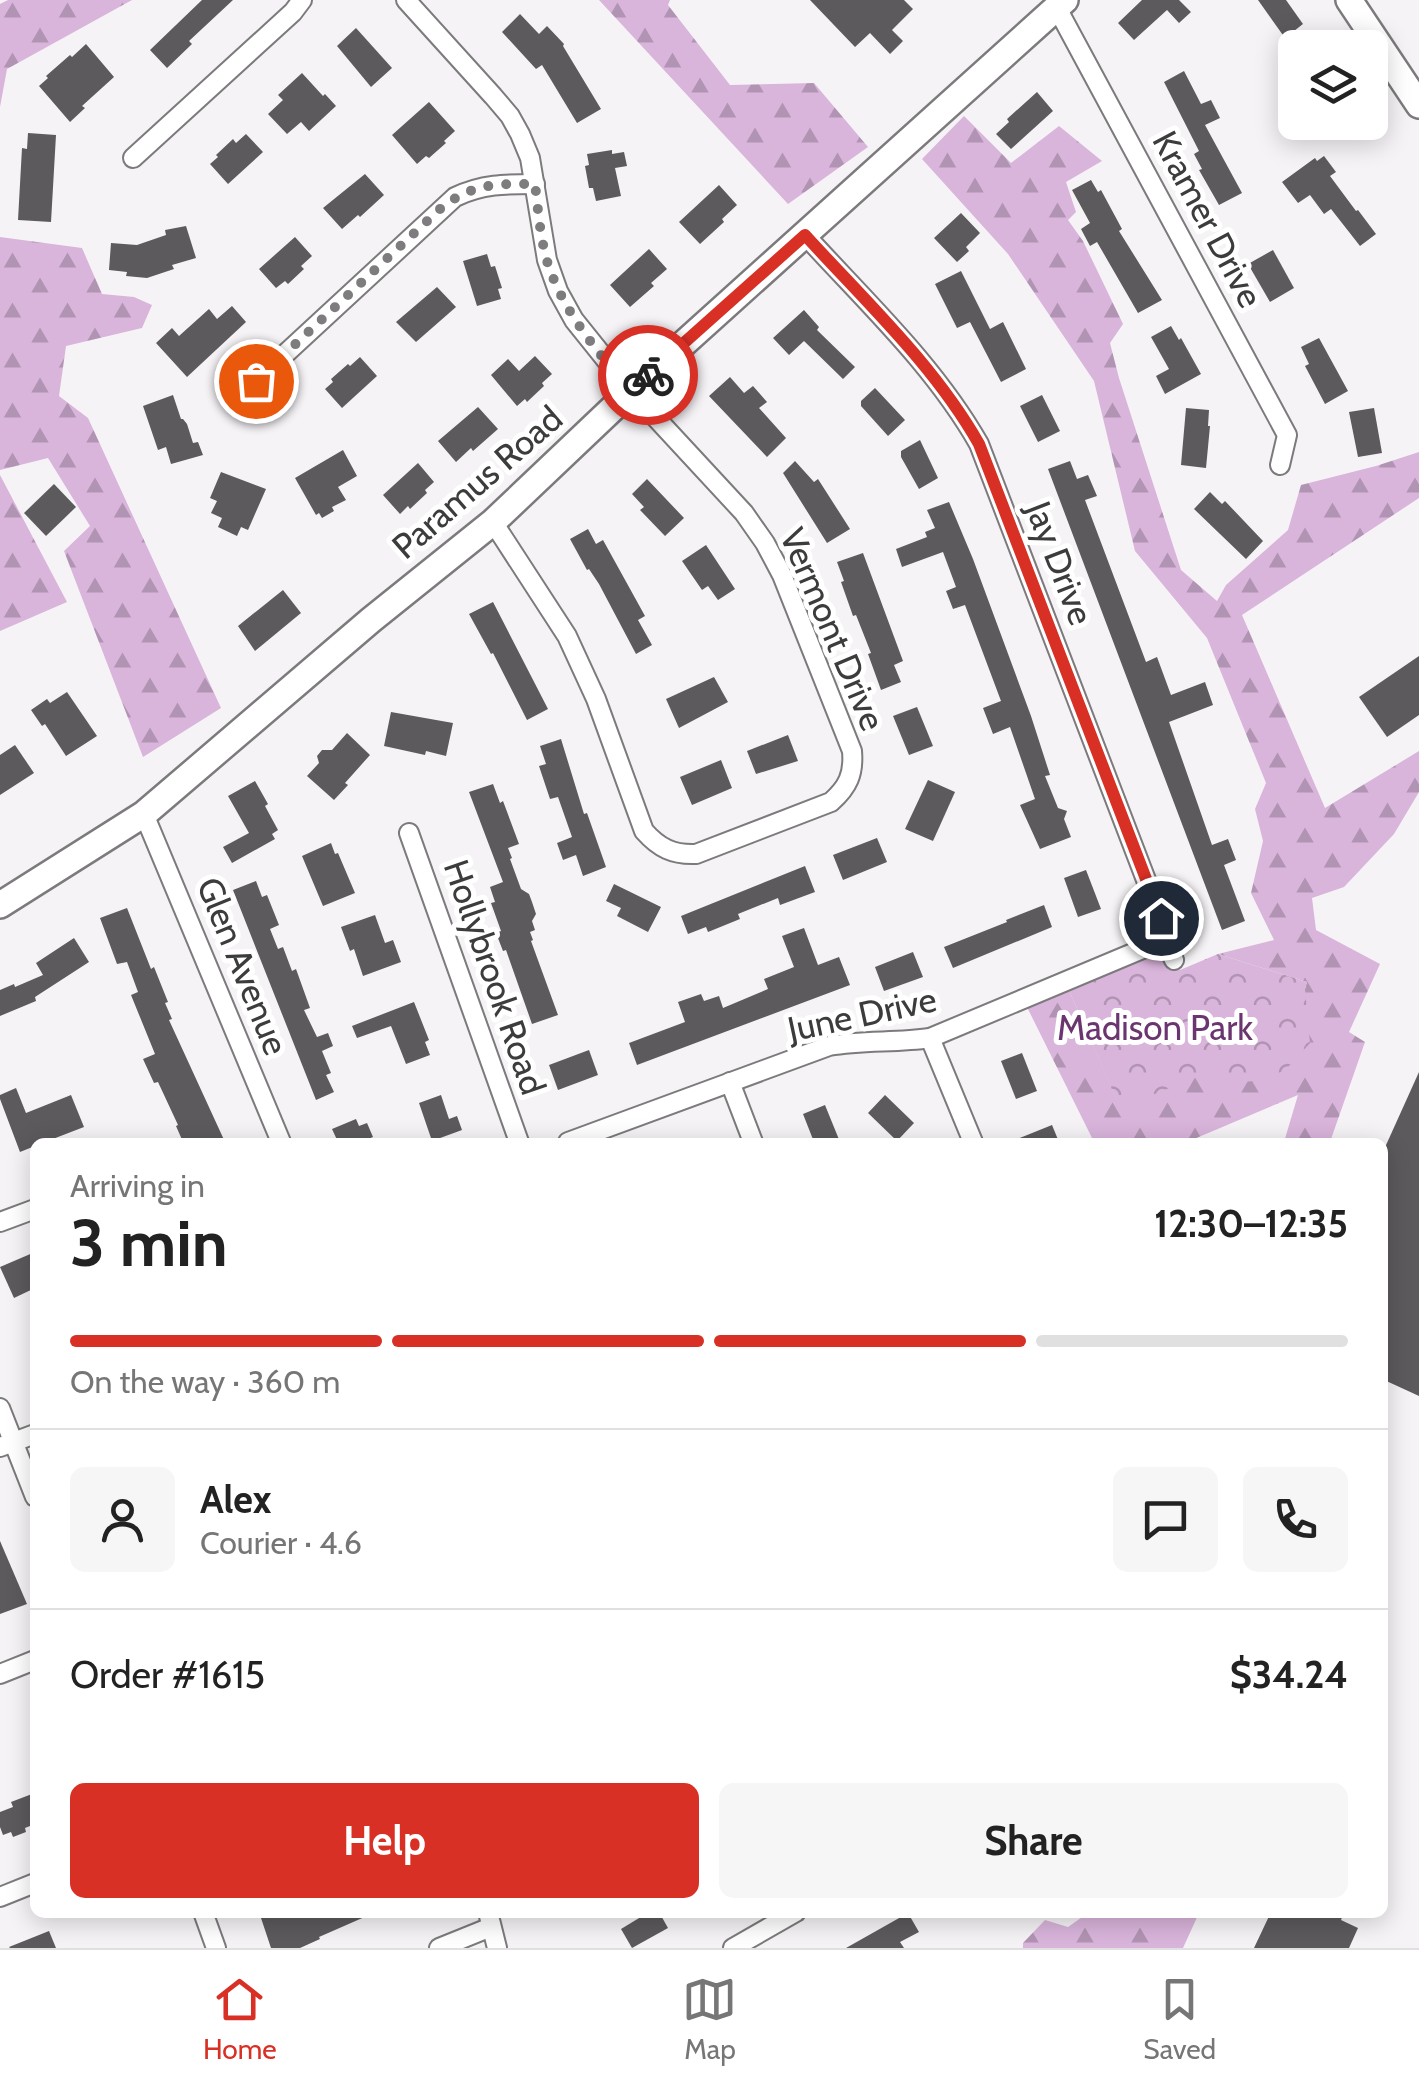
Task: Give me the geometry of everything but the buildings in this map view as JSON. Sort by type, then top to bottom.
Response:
[{"type":"main road","points":[[1349,0],[1419,106]]},
{"type":"main road","name":"Paramus Road","points":[[0,904],[144,814],[371,620],[493,522],[631,391],[1061,4]]},
{"type":"street","points":[[133,158],[302,0]]},
{"type":"street","points":[[406,0],[510,116],[530,158],[547,260],[558,290],[582,332],[631,391]]},
{"type":"street","name":"Kramer Drive","points":[[1061,4],[1286,435],[1280,465]]},
{"type":"street","points":[[256,381],[455,197],[491,184],[535,184]]},
{"type":"street","name":"Jay Drive","points":[[805,235],[938,382],[979,444],[1174,960]]},
{"type":"street","name":"Vermont Drive","points":[[493,522],[568,636],[596,699],[644,831],[654,842],[665,850],[696,854],[831,802],[843,792],[854,765],[852,752],[766,543],[744,513],[631,391]]},
{"type":"street","name":"Glen Avenue","points":[[144,814],[278,1138]]},
{"type":"street","name":"Hollybrook Road","points":[[409,833],[518,1138]]},
{"type":"street","name":"June Drive","points":[[579,1138],[829,1046],[930,1038],[1152,945],[1163,935]]},
{"type":"street","points":[[930,1038],[971,1138]]},
{"type":"street","points":[[730,1082],[752,1138]]},
{"type":"street","points":[[0,1222],[30,1210]]},
{"type":"street","points":[[0,1408],[7,1445],[30,1487]]},
{"type":"street","points":[[0,1674],[30,1662]]},
{"type":"street","points":[[0,1897],[30,1885]]},
{"type":"street","points":[[204,1918],[216,1948]]},
{"type":"street","points":[[733,1948],[786,1918]]},
{"type":"street","points":[[439,1948],[489,1920],[496,1948]]},
{"type":"green space","points":[[8,0],[132,0],[7,69],[0,107],[0,4]]},
{"type":"green space","points":[[599,0],[670,0],[668,5],[730,85],[814,83],[868,147],[788,204]]},
{"type":"green space","points":[[964,116],[1011,163],[1059,126],[1102,161],[1066,182],[1076,212],[1068,220],[1083,241],[1123,324],[1110,343],[1181,570],[1217,601],[1226,585],[1288,530],[1301,485],[1419,452],[1419,498],[1242,615],[1325,808],[1419,751],[1419,792],[1394,834],[1344,887],[1312,898],[1316,930],[1380,964],[1349,1032],[1365,1042],[1331,1138],[1285,1138],[1298,1095],[1196,1138],[1092,1138],[1023,999],[1065,981],[1120,1107],[1214,1069],[1235,1082],[1307,982],[1218,954],[1274,940],[1251,893],[1263,841],[1255,809],[1266,783],[1207,638],[1135,551],[1094,381],[1008,254],[922,159]]},
{"type":"green space","points":[[0,237],[82,248],[102,294],[134,297],[152,305],[142,328],[66,346],[59,396],[88,418],[221,708],[143,757],[64,551],[90,526],[48,458],[0,470]]},
{"type":"green space","points":[[0,475],[67,602],[0,631]]},
{"type":"green space","name":"Madison Park","points":[[1163,935],[1180,970],[1218,954],[1307,982],[1310,1043],[1271,1079],[1235,1083],[1214,1070],[1120,1108],[1065,981]]},
{"type":"green space","points":[[1081,1918],[1197,1918],[1183,1948],[1023,1948],[1023,1943],[1045,1920],[1068,1927]]},
{"type":"way so far","points":[[256,381],[441,208],[471,189],[491,184],[535,184],[547,260],[574,320],[631,391],[648,375]]},
{"type":"route","points":[[648,375],[805,235],[938,382],[979,444],[1161,918]]}]
